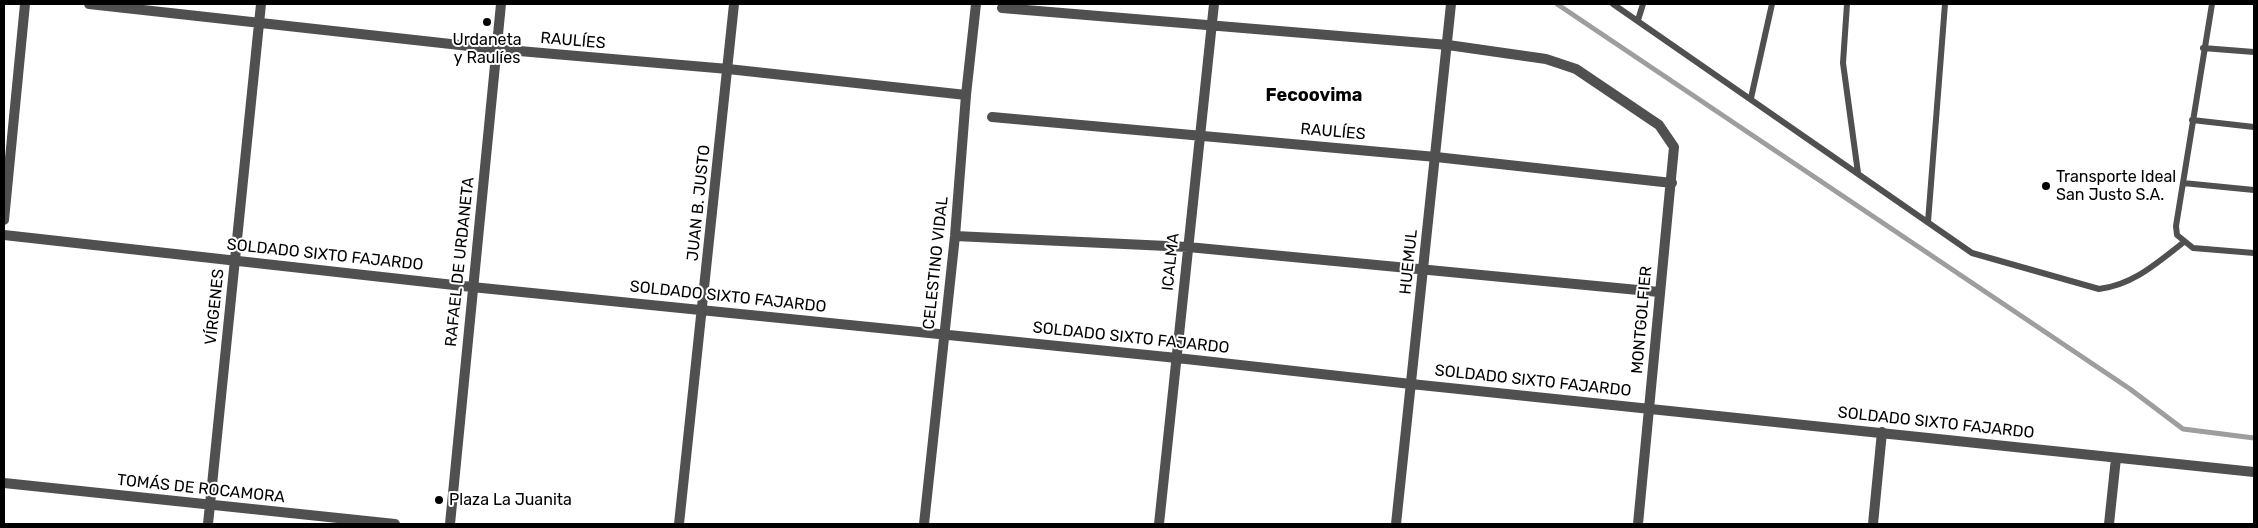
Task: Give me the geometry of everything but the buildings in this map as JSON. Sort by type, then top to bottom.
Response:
[{"type":"street","points":[[4,220],[26,4]]},
{"type":"street","name":"RAULÍES","points":[[89,4],[496,49],[728,69],[966,95]]},
{"type":"street","name":"VÍRGENES","points":[[208,524],[261,4]]},
{"type":"street","name":"RAFAEL DE URDANETA","points":[[450,524],[501,4]]},
{"type":"street","name":"JUAN B. JUSTO","points":[[680,524],[734,4]]},
{"type":"street","name":"CELESTINO VIDAL","points":[[924,524],[955,236],[966,95],[976,4]]},
{"type":"street","name":"ICALMA","points":[[1159,524],[1214,4]]},
{"type":"street","name":"HUEMUL","points":[[1396,524],[1451,4]]},
{"type":"street","points":[[1002,8],[1448,45]]},
{"type":"street","name":"MONTGOLFIER","points":[[1448,45],[1546,59],[1576,69],[1659,126],[1674,147],[1638,524]]},
{"type":"street","name":"RAULÍES","points":[[992,117],[1436,157],[1672,183]]},
{"type":"street","name":"SOLDADO SIXTO FAJARDO","points":[[4,235],[472,287],[1177,358],[2254,472]]},
{"type":"street","points":[[955,236],[1188,247],[1659,292]]},
{"type":"street","points":[[1873,524],[1882,432]]},
{"type":"street","points":[[2109,524],[2116,458]]},
{"type":"street","name":"TOMÁS DE ROCAMORA","points":[[4,483],[395,524]]},
{"type":"lane","points":[[1613,4],[1972,253],[2099,289],[2116,287],[2133,279],[2184,242]]},
{"type":"lane","points":[[1638,20],[1643,4]]},
{"type":"lane","points":[[1751,98],[1772,4]]},
{"type":"lane","points":[[1847,4],[1844,63],[1858,173]]},
{"type":"lane","points":[[1928,222],[1945,4]]},
{"type":"lane","points":[[2212,4],[2192,120],[2176,226],[2177,235],[2193,248],[2254,253]]},
{"type":"lane","points":[[2203,48],[2254,52]]},
{"type":"lane","points":[[2192,120],[2254,127]]},
{"type":"lane","points":[[2183,183],[2254,190]]},
{"type":"waterway","points":[[1557,4],[2130,389],[2183,429],[2254,438]]},
{"type":"place","name":"Urdaneta y Raulíes","points":[[487,22]]},
{"type":"place","name":"Transporte Ideal San Justo S.A.","points":[[2046,186]]},
{"type":"place","name":"Plaza La Juanita","points":[[439,500]]},
{"type":"district","name":"Fecoovima","points":[[1314,96]]}]
